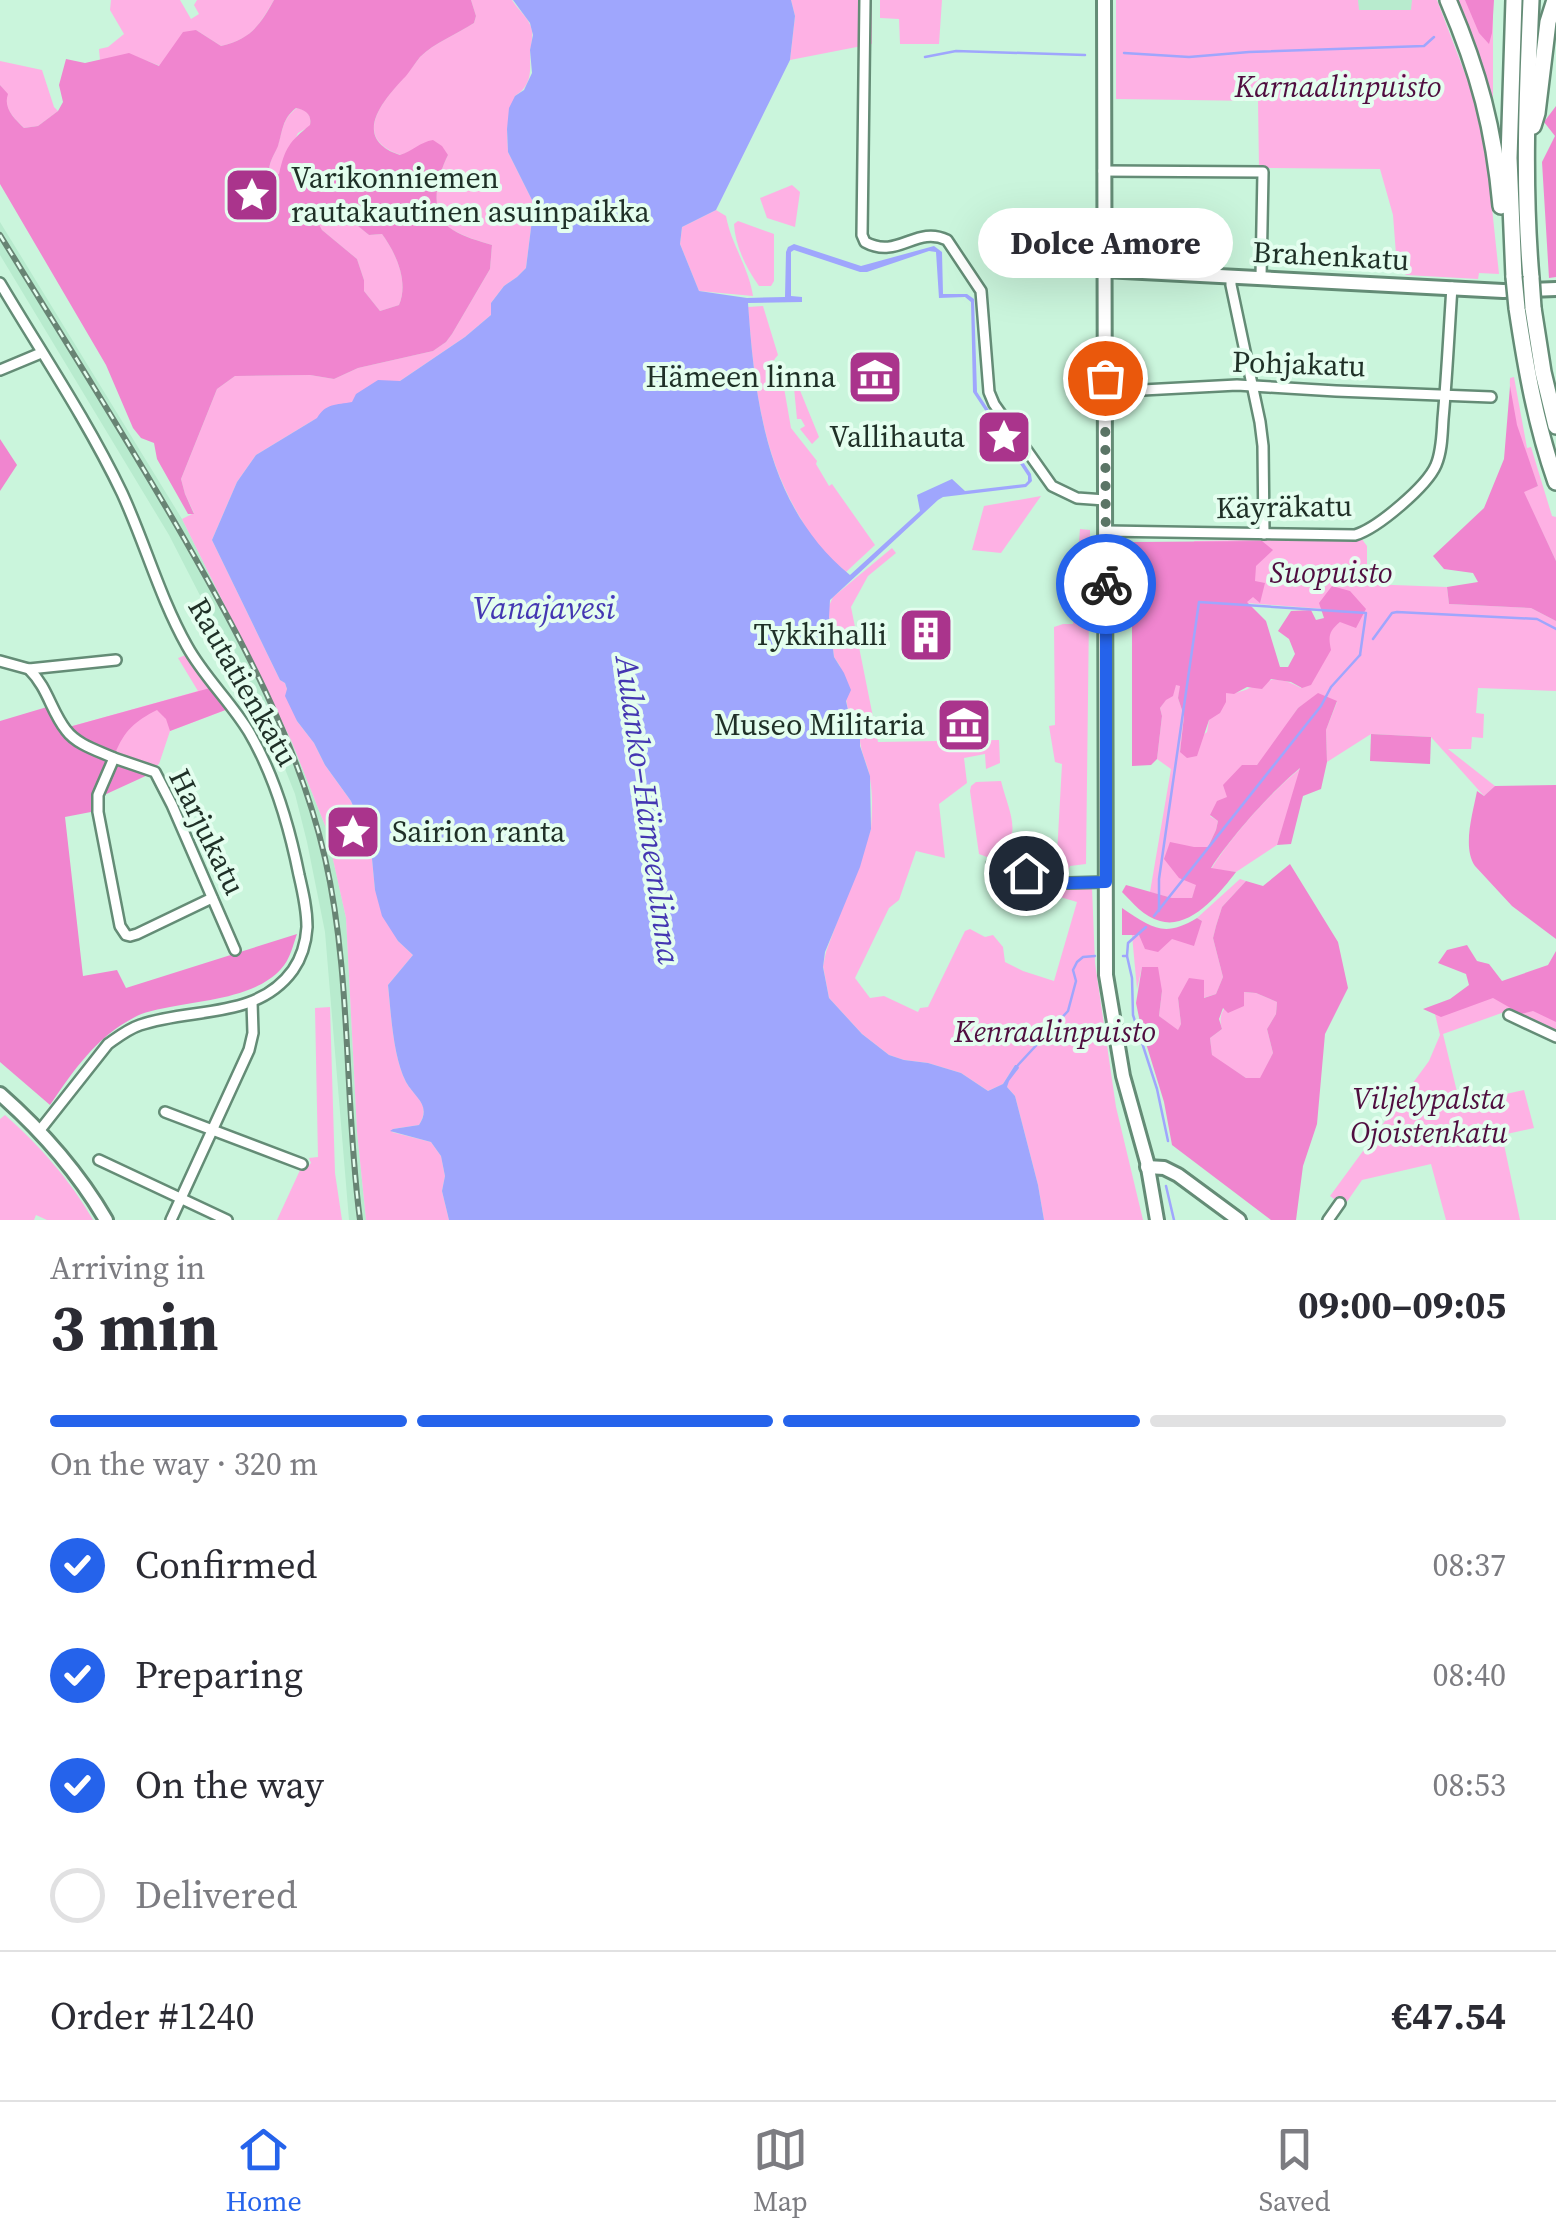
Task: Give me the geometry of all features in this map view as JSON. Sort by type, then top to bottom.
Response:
[{"type":"highway","points":[[1448,0],[1470,50],[1486,108],[1502,215],[1512,259],[1522,278]]},
{"type":"highway","points":[[1512,259],[1509,158],[1514,0]]},
{"type":"highway","points":[[1531,0],[1527,232],[1522,278],[1526,374],[1556,482]]},
{"type":"highway","points":[[1526,148],[1536,113],[1548,22],[1555,0]]},
{"type":"highway","points":[[1525,308],[1556,426]]},
{"type":"main road","points":[[1104,0],[1106,974],[1123,1076],[1158,1220]]},
{"type":"main road","name":"Brahenkatu","points":[[1104,270],[1502,291],[1556,289]]},
{"type":"main road","points":[[0,1094],[40,1130],[106,1220]]},
{"type":"main road","points":[[1147,1167],[1164,1168],[1178,1175],[1239,1220]]},
{"type":"street","points":[[865,0],[865,242],[884,249],[923,236],[946,240],[980,292],[989,392],[994,404],[1052,486],[1077,498],[1106,500]]},
{"type":"street","points":[[1103,171],[1263,172],[1262,278]]},
{"type":"street","points":[[1231,276],[1263,446],[1264,534]]},
{"type":"street","name":"Rautatienkatu","points":[[0,282],[121,492],[188,649],[248,730],[275,786],[305,902],[306,933],[304,949],[295,967],[281,984],[252,1002]]},
{"type":"street","name":"Käyräkatu","points":[[1106,531],[1356,535],[1389,516],[1436,466],[1452,287]]},
{"type":"street","points":[[0,370],[41,353]]},
{"type":"street","name":"Pohjakatu","points":[[1106,392],[1251,385],[1491,396]]},
{"type":"street","points":[[0,661],[29,669],[116,660]]},
{"type":"street","name":"Harjukatu","points":[[29,669],[41,682],[66,730],[84,744],[154,772],[235,950]]},
{"type":"street","points":[[114,758],[98,795],[98,812],[120,926],[126,935],[212,898]]},
{"type":"street","points":[[992,864],[1068,883],[1106,882]]},
{"type":"street","points":[[40,1130],[108,1044],[120,1035],[140,1025],[252,1002],[249,1050],[172,1220]]},
{"type":"street","points":[[1509,1015],[1556,1037]]},
{"type":"street","points":[[165,1112],[302,1164]]},
{"type":"street","points":[[99,1160],[227,1220]]},
{"type":"street","points":[[1328,1220],[1340,1203]]},
{"type":"shaded area","points":[[274,0],[471,0],[474,23],[420,57],[388,96],[374,129],[385,148],[400,155],[433,140],[442,146],[448,155],[438,184],[440,215],[453,230],[492,245],[490,269],[452,334],[433,351],[358,368],[334,379],[310,375],[235,376],[217,389],[181,479],[194,514],[188,514],[157,459],[154,443],[141,438],[133,428],[106,365],[0,184],[0,85],[8,94],[8,108],[24,128],[38,126],[58,111],[63,102],[59,85],[66,59],[85,63],[129,53],[159,66],[183,32],[196,30],[221,46],[231,43],[259,24]],"holes":[[[296,108],[308,114],[310,125],[289,146],[275,176],[269,170],[270,163],[285,121]],[[338,205],[369,235],[382,234],[387,242],[402,277],[399,305],[380,311],[364,291],[357,259],[322,230],[317,221],[325,208]]]},
{"type":"shaded area","points":[[1358,0],[1412,0],[1412,10],[1358,10]]},
{"type":"shaded area","points":[[1465,0],[1494,0],[1489,44],[1479,33]]},
{"type":"shaded area","points":[[1556,106],[1556,277],[1549,278],[1542,162],[1555,136],[1544,122]]},
{"type":"shaded area","points":[[0,222],[182,519],[291,740],[326,828],[346,918],[357,1131],[366,1220],[349,1220],[325,932],[295,794],[271,734],[169,535],[0,255]]},
{"type":"shaded area","points":[[1510,386],[1517,425],[1538,486],[1524,492],[1556,561],[1556,621],[1531,608],[1449,604],[1447,587],[1478,582],[1473,573],[1444,569],[1433,556],[1484,508],[1504,459]]},
{"type":"shaded area","points":[[0,439],[17,465],[0,491]]},
{"type":"shaded area","points":[[1262,541],[1273,550],[1256,566],[1255,581],[1265,583],[1260,603],[1253,597],[1247,602],[1266,621],[1280,667],[1288,667],[1295,654],[1289,639],[1278,631],[1291,611],[1311,610],[1316,620],[1324,618],[1319,603],[1332,586],[1350,591],[1366,609],[1356,628],[1340,622],[1334,628],[1331,650],[1311,685],[1302,688],[1271,679],[1262,689],[1247,687],[1234,694],[1226,693],[1220,713],[1209,720],[1197,756],[1187,758],[1180,752],[1184,716],[1178,698],[1180,686],[1176,685],[1173,696],[1160,708],[1157,759],[1151,765],[1132,766],[1130,550],[1134,542]]},
{"type":"shaded area","points":[[210,688],[228,709],[170,731],[157,710],[131,727],[115,754],[88,742],[69,727]]},
{"type":"shaded area","points":[[1318,693],[1337,701],[1326,730],[1327,762],[1321,789],[1303,796],[1291,844],[1277,845],[1300,768],[1252,815],[1211,868],[1236,872],[1213,899],[1182,920],[1160,921],[1144,913],[1122,892],[1126,885],[1172,898],[1192,898],[1196,885],[1179,878],[1164,859],[1170,842],[1208,847],[1218,821],[1210,815],[1217,801],[1227,797],[1223,785],[1242,765],[1257,765],[1298,708]]},
{"type":"shaded area","points":[[47,707],[70,742],[106,760],[96,811],[65,817],[83,976],[117,970],[126,988],[297,934],[284,965],[257,986],[150,1011],[121,1025],[87,1055],[50,1105],[0,1062],[0,721]]},
{"type":"shaded area","points":[[1371,734],[1431,737],[1430,764],[1370,761]]},
{"type":"shaded area","points":[[114,764],[150,774],[102,796]]},
{"type":"shaded area","points":[[1556,785],[1556,939],[1512,906],[1475,866],[1469,840],[1477,791],[1484,796],[1495,786]]},
{"type":"shaded area","points":[[1290,864],[1338,942],[1348,988],[1325,1034],[1317,1124],[1303,1166],[1296,1220],[1271,1220],[1172,1145],[1136,1003],[1142,967],[1158,967],[1162,991],[1159,1016],[1178,1030],[1178,998],[1189,978],[1204,980],[1204,998],[1216,994],[1223,977],[1213,938],[1222,907],[1246,881],[1263,886]],"holes":[[[1244,992],[1277,1002],[1276,1014],[1267,1029],[1273,1053],[1260,1078],[1246,1078],[1212,1055],[1210,1038],[1222,1029],[1219,1019],[1223,1008],[1228,1013],[1244,1006]]]},
{"type":"shaded area","points":[[1122,908],[1158,928],[1176,928],[1197,918],[1202,921],[1194,946],[1172,939],[1158,952],[1145,949],[1139,935],[1122,935]]},
{"type":"shaded area","points":[[1467,945],[1477,961],[1489,964],[1502,981],[1548,965],[1556,951],[1556,1022],[1533,1011],[1521,1014],[1493,998],[1441,1017],[1423,1009],[1450,999],[1469,985],[1466,974],[1438,963],[1447,950]]},
{"type":"green space","points":[[111,0],[180,0],[191,19],[199,14],[194,5],[197,0],[274,0],[259,24],[240,40],[221,46],[196,30],[160,66],[129,54],[100,60],[99,49],[124,34],[110,10]]},
{"type":"green space","points":[[471,0],[512,0],[532,30],[529,77],[515,96],[507,129],[508,152],[534,204],[526,268],[491,303],[491,315],[465,337],[400,381],[312,421],[256,455],[237,482],[212,540],[280,680],[285,683],[297,721],[351,801],[371,848],[375,890],[398,941],[413,955],[388,985],[398,1060],[424,1112],[419,1125],[392,1132],[431,1142],[441,1156],[445,1176],[442,1191],[449,1220],[366,1220],[357,1131],[346,918],[326,828],[291,740],[182,519],[194,513],[181,479],[217,389],[235,376],[310,375],[334,379],[358,368],[433,351],[452,334],[490,269],[492,245],[453,230],[440,215],[438,184],[448,155],[413,150],[401,155],[386,148],[374,129],[388,96],[420,57],[474,23]]},
{"type":"green space","points":[[791,0],[872,0],[872,44],[790,60],[795,16]]},
{"type":"green space","points":[[880,0],[942,0],[939,44],[900,44],[899,19],[880,18]]},
{"type":"green space","name":"Karnaalinpuisto","points":[[1116,0],[1358,0],[1359,10],[1411,10],[1412,0],[1437,0],[1477,105],[1499,274],[1479,273],[1478,279],[1406,275],[1397,267],[1393,215],[1380,169],[1259,168],[1258,101],[1116,99]]},
{"type":"green space","points":[[1453,0],[1493,0],[1493,112]]},
{"type":"green space","points":[[0,61],[42,70],[58,111],[38,126],[24,128],[8,108],[7,94],[0,85]]},
{"type":"green space","points":[[297,108],[308,114],[310,126],[298,133],[279,175],[275,176],[269,170],[270,163],[286,121]]},
{"type":"green space","points":[[792,185],[800,192],[795,227],[767,218],[760,198]]},
{"type":"green space","points":[[338,204],[369,235],[382,234],[387,242],[402,277],[399,305],[380,311],[364,291],[357,259],[322,230],[317,221],[325,208]]},
{"type":"green space","points":[[716,210],[726,216],[753,296],[699,291],[680,244],[682,227]]},
{"type":"green space","points":[[738,221],[774,234],[771,286],[759,286],[746,264],[735,232],[734,224]]},
{"type":"green space","points":[[763,306],[778,355],[772,370],[783,382],[791,428],[875,545],[846,572],[808,532],[787,494],[768,443],[757,389],[748,307]]},
{"type":"green space","points":[[1514,377],[1527,448],[1531,447],[1552,516],[1556,517],[1556,561],[1523,491],[1538,486],[1515,419],[1510,392],[1510,378]]},
{"type":"green space","points":[[794,388],[799,388],[819,437],[812,444],[800,429],[805,426],[797,419]]},
{"type":"green space","points":[[1041,496],[1001,553],[972,550],[984,506]]},
{"type":"green space","points":[[1080,529],[1090,530],[1086,864],[1070,866],[1065,878],[1056,872],[1062,764],[1055,762],[1049,726],[1055,725],[1054,627],[1073,624]]},
{"type":"green space","name":"Suopuisto","points":[[1361,538],[1367,546],[1367,584],[1447,587],[1449,604],[1531,608],[1556,621],[1556,691],[1478,688],[1476,713],[1484,714],[1483,738],[1472,737],[1471,749],[1448,749],[1495,786],[1484,796],[1431,737],[1371,734],[1327,762],[1326,730],[1337,702],[1312,699],[1298,708],[1268,753],[1210,816],[1218,821],[1208,847],[1194,847],[1197,885],[1192,898],[1150,892],[1171,769],[1157,759],[1160,708],[1176,685],[1181,685],[1178,698],[1184,716],[1180,752],[1207,732],[1209,720],[1226,693],[1268,680],[1301,688],[1331,629],[1363,612],[1196,599],[1194,541]]},
{"type":"green space","name":"Kenraalinpuisto","points":[[892,548],[896,553],[868,576],[851,607],[878,742],[999,740],[1000,763],[986,769],[985,754],[964,758],[967,783],[939,804],[945,858],[916,851],[899,900],[889,908],[855,978],[870,998],[884,996],[918,1012],[928,1007],[965,931],[970,929],[985,937],[993,935],[1003,947],[1005,962],[1054,981],[1077,902],[1050,894],[1053,885],[1092,888],[1095,963],[1116,1107],[1143,1220],[1044,1220],[1015,1096],[1007,1087],[1019,1068],[1015,1065],[1003,1084],[988,1091],[961,1073],[889,1055],[862,1034],[829,998],[823,966],[826,952],[871,829],[872,804],[859,727],[848,710],[840,666],[834,657],[828,608],[833,597]]},
{"type":"green space","points":[[186,655],[228,709],[170,731],[159,764],[153,768],[115,754],[69,727],[198,691],[178,658]]},
{"type":"green space","points":[[1302,767],[1277,845],[1236,872],[1211,869],[1252,815]]},
{"type":"green space","points":[[1001,781],[1012,833],[1010,842],[995,860],[979,854],[970,791],[976,782]]},
{"type":"green space","points":[[1240,879],[1246,881],[1222,907],[1213,938],[1223,977],[1216,994],[1178,998],[1178,1031],[1159,1016],[1162,991],[1142,967],[1137,989],[1132,935],[1172,939],[1202,921],[1197,918]]},
{"type":"green space","name":"Viljelypalsta Ojoistenkatu","points":[[1556,971],[1556,1031],[1510,1010],[1443,1034],[1460,1104],[1524,1090],[1534,1128],[1502,1135],[1520,1220],[1446,1220],[1431,1164],[1362,1180],[1344,1206],[1330,1196],[1429,1061],[1440,1035],[1435,1014]]},
{"type":"green space","points":[[1243,992],[1277,1002],[1276,1014],[1267,1029],[1273,1053],[1261,1078],[1246,1078],[1212,1056],[1210,1038],[1222,1029],[1222,1012]]},
{"type":"green space","points":[[330,1007],[335,1173],[342,1220],[277,1220],[301,1168],[311,1163],[309,1158],[318,1157],[315,1008]]},
{"type":"green space","points":[[5,1115],[54,1164],[93,1220],[47,1220],[36,1215],[34,1220],[0,1220],[0,1119]]},
{"type":"water","name":"Vanajavesi","points":[[513,0],[791,0],[795,16],[790,60],[716,210],[682,227],[680,244],[699,291],[747,298],[785,297],[786,252],[794,244],[861,266],[934,246],[942,252],[943,294],[967,294],[974,299],[977,392],[1032,481],[1026,487],[943,497],[830,600],[834,657],[851,690],[846,701],[848,710],[858,718],[860,746],[870,776],[871,829],[860,867],[825,952],[823,967],[829,998],[862,1034],[889,1055],[961,1073],[988,1091],[1003,1084],[1018,1065],[1007,1087],[1015,1096],[1044,1220],[449,1220],[442,1191],[445,1176],[441,1156],[431,1142],[390,1131],[419,1125],[424,1112],[398,1060],[388,985],[413,955],[398,941],[382,916],[371,848],[351,801],[297,721],[285,696],[285,683],[280,680],[212,540],[237,482],[256,455],[317,418],[328,407],[352,402],[356,394],[378,380],[400,381],[465,337],[491,315],[491,303],[526,268],[534,204],[508,152],[507,129],[509,108],[532,73],[530,23]],"holes":[[[794,250],[860,272],[936,252],[939,298],[965,297],[971,302],[973,392],[1028,481],[965,491],[952,479],[917,495],[920,511],[850,575],[822,548],[800,518],[770,451],[755,378],[748,303],[802,302],[802,297],[791,296]]]},
{"type":"waterway","points":[[1124,53],[1189,57],[1424,46],[1434,37]]},
{"type":"waterway","points":[[925,57],[956,51],[1085,55]]},
{"type":"waterway","points":[[1159,911],[1159,879],[1199,602],[1366,613],[1360,655]]},
{"type":"waterway","points":[[1373,639],[1392,613],[1397,612],[1537,619],[1556,629]]},
{"type":"waterway","points":[[1154,916],[1360,655]]},
{"type":"waterway","points":[[1123,956],[1127,956],[1128,943],[1146,927]]},
{"type":"waterway","points":[[1018,1065],[1068,1011],[1077,962],[1095,956]]},
{"type":"waterway","points":[[1127,956],[1133,1015],[1157,1089],[1168,1141]]},
{"type":"waterway","points":[[1166,1186],[1174,1220]]},
{"type":"railway","points":[[0,235],[206,578],[267,694],[300,775],[314,816],[334,903],[360,1220]]},
{"type":"way so far","points":[[1105,378],[1106,584]]},
{"type":"place","name":"Varikonniemen rautakautinen asuinpaikka","points":[[252,195]]},
{"type":"place","name":"Hämeen linna","points":[[875,377]]},
{"type":"place","name":"Dolce Amore","points":[[1105,378]]},
{"type":"place","name":"Vallihauta","points":[[1004,437]]},
{"type":"place","name":"Tykkihalli","points":[[926,635]]},
{"type":"place","name":"Museo Militaria","points":[[964,725]]},
{"type":"place","name":"Sairion ranta","points":[[353,832]]},
{"type":"route","points":[[1026,873],[1068,883],[1106,882],[1106,584]]},
{"type":"water label","name":"Aulanko–Hämeenlinna","points":[[648,810]]}]
